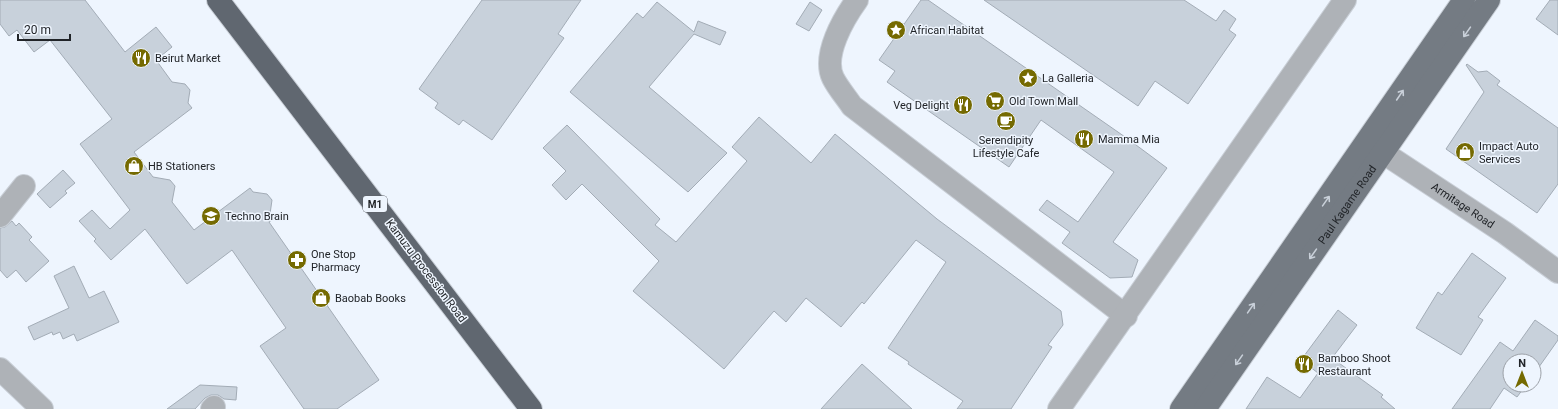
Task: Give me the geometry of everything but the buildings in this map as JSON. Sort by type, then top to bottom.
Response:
[{"type":"highway","name":"Kamuzu Procession Road","points":[[218,0],[531,409]]},
{"type":"main road","points":[[1181,409],[1375,147],[1464,0]]},
{"type":"main road","name":"Paul Kagame Road","points":[[1205,409],[1375,147],[1489,0]]},
{"type":"street","points":[[857,0],[849,12],[830,51],[832,76],[852,106],[1126,316]]},
{"type":"street","points":[[1059,409],[1126,316],[1345,0]]},
{"type":"street","name":"Armitage Road","points":[[1375,147],[1505,233],[1558,272]]},
{"type":"street","points":[[0,216],[24,186]]},
{"type":"street","points":[[0,369],[42,409]]},
{"type":"place","name":"African Habitat","points":[[896,30]]},
{"type":"place","name":"Beirut Market","points":[[141,58]]},
{"type":"place","name":"La Galleria","points":[[1028,78]]},
{"type":"place","name":"Old Town Mall","points":[[995,101]]},
{"type":"place","name":"Veg Delight","points":[[963,105]]},
{"type":"place","name":"Serendipity Lifestyle Cafe","points":[[1006,121]]},
{"type":"place","name":"Mamma Mia","points":[[1084,139]]},
{"type":"place","name":"Impact Auto Services","points":[[1465,152]]},
{"type":"place","name":"HB Stationers","points":[[134,166]]},
{"type":"place","name":"Techno Brain","points":[[211,216]]},
{"type":"place","name":"One Stop Pharmacy","points":[[297,260]]},
{"type":"place","name":"Baobab Books","points":[[321,298]]},
{"type":"place","name":"Bamboo Shoot Restaurant","points":[[1304,364]]}]
